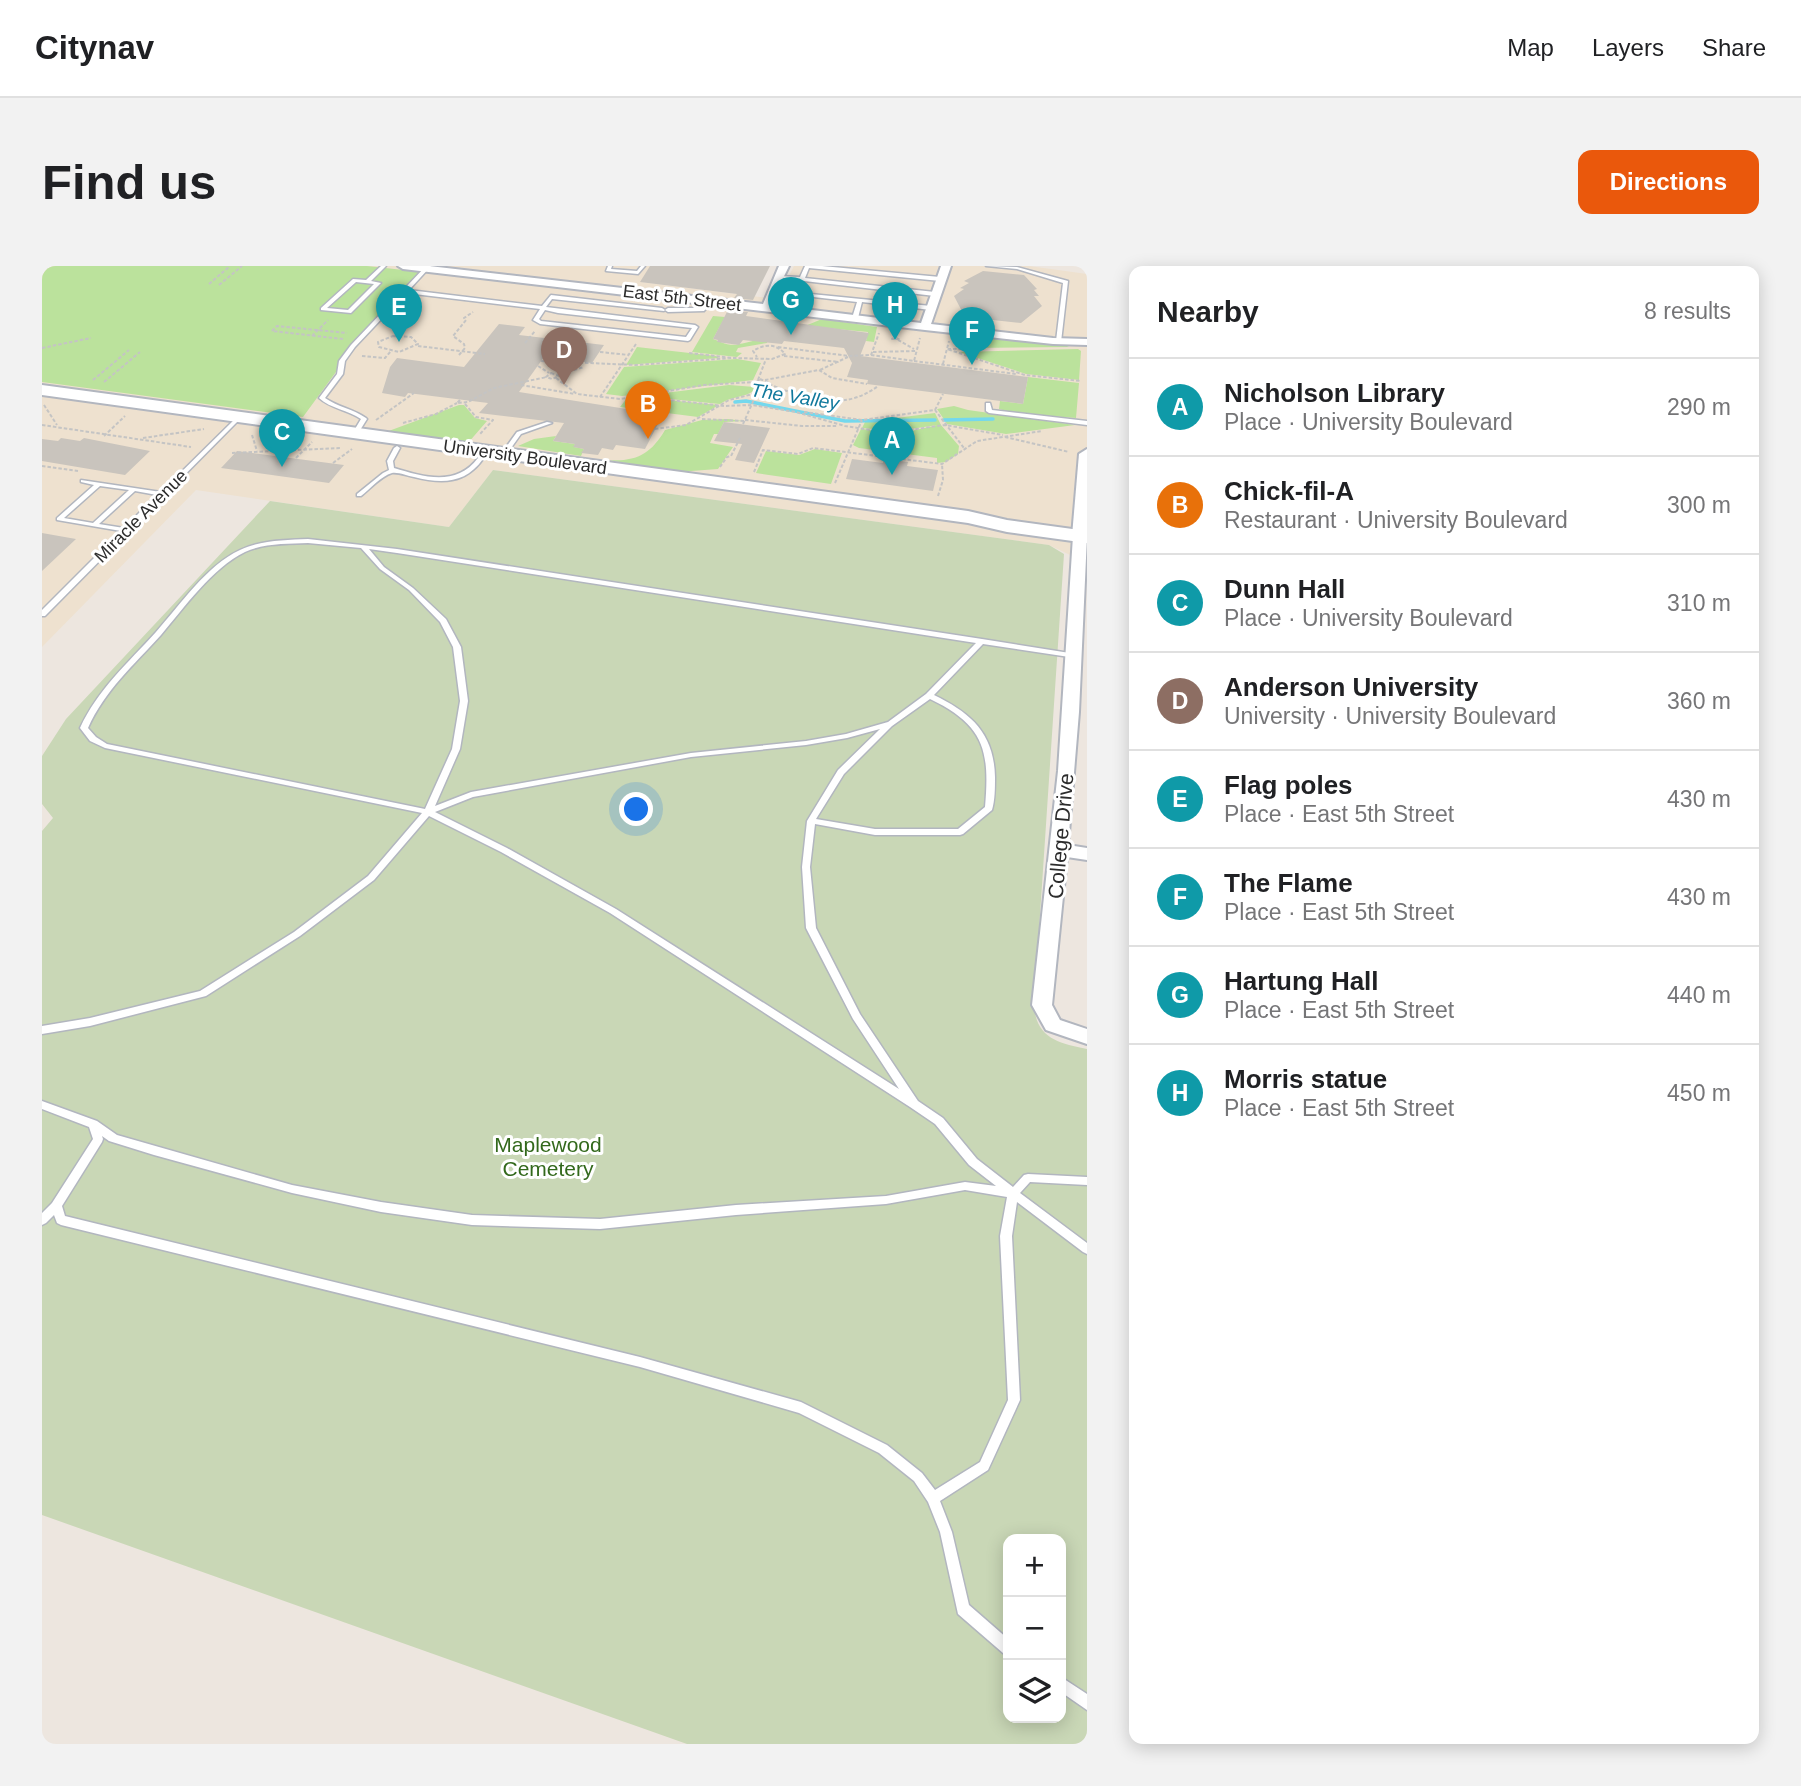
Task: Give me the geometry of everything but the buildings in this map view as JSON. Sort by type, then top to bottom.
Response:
[{"type":"main road","name":"University Boulevard","points":[[43,397],[130,411],[481,449],[912,514],[961,526],[1007,526],[1084,536]]},
{"type":"main road","name":"University Boulevard","points":[[43,397],[235,422],[397,448],[481,449],[912,514]]},
{"type":"street","name":"East 5th Street","points":[[403,266],[925,326],[1081,341]]},
{"type":"street","points":[[767,304],[784,266]]},
{"type":"street","points":[[925,326],[947,266]]},
{"type":"street","points":[[710,300],[767,304],[855,316]]},
{"type":"street","name":"College Drive","points":[[1080,1035],[1053,1025],[1042,1006],[1082,656],[1084,536],[1081,454]]},
{"type":"street","points":[[1061,850],[1087,854]]},
{"type":"lane","points":[[367,282],[384,266]]},
{"type":"lane","points":[[610,266],[608,270],[638,273],[643,266]]},
{"type":"lane","points":[[931,308],[798,294],[807,266],[940,279]]},
{"type":"lane","points":[[988,266],[1017,267],[1066,282],[1059,339]]},
{"type":"lane","points":[[355,434],[365,419],[358,413],[329,405],[322,398],[340,374],[342,361],[358,341],[427,267]]},
{"type":"lane","points":[[779,277],[935,294]]},
{"type":"lane","points":[[355,280],[367,282],[378,283],[349,312],[323,309],[355,280]]},
{"type":"lane","points":[[405,291],[482,301],[543,308],[695,327],[688,339],[536,320],[543,308],[551,297],[665,310],[702,310],[710,300]]},
{"type":"lane","points":[[632,306],[640,292]]},
{"type":"lane","points":[[855,316],[860,301]]},
{"type":"lane","points":[[751,306],[767,304]]},
{"type":"lane","points":[[988,404],[989,411],[1087,423]]},
{"type":"lane","name":"Miracle Avenue","points":[[42,614],[235,422]]},
{"type":"lane","points":[[504,454],[519,433],[549,424]]},
{"type":"lane","points":[[397,448],[390,461],[391,469],[451,479],[469,474],[481,449]]},
{"type":"lane","points":[[359,495],[385,474],[396,470]]},
{"type":"lane","points":[[83,481],[163,494]]},
{"type":"lane","points":[[98,484],[59,519],[126,530]]},
{"type":"lane","points":[[94,525],[134,489]]},
{"type":"lane","points":[[1082,656],[363,547],[307,540],[286,541],[254,548],[227,560],[117,677],[93,707],[84,728],[93,739],[105,746],[428,812],[504,850],[613,911],[939,1121],[973,1162],[1087,1249]]},
{"type":"lane","points":[[42,1030],[90,1022],[203,994],[297,934],[371,878],[428,812],[456,749],[464,701],[457,647],[443,621],[411,589],[382,568],[363,547]]},
{"type":"lane","points":[[914,1104],[856,1016],[811,928],[806,867],[811,821],[841,772],[891,724],[929,696],[982,641]]},
{"type":"lane","points":[[811,821],[875,832],[960,832],[989,808],[993,773],[987,745],[969,720],[955,707],[929,696]]},
{"type":"lane","points":[[428,812],[485,793],[691,755],[806,743],[891,724]]},
{"type":"lane","points":[[42,1105],[93,1124],[113,1138],[153,1152],[292,1189],[381,1207],[472,1220],[600,1224],[736,1210],[886,1200],[965,1186],[1013,1193]]},
{"type":"lane","points":[[42,1220],[56,1206],[98,1139],[93,1124]]},
{"type":"lane","points":[[933,1498],[984,1466],[1014,1400],[1006,1236],[1013,1193],[1028,1178],[1087,1181]]},
{"type":"lane","points":[[56,1206],[61,1220],[640,1362],[802,1408],[883,1449],[918,1477],[933,1498],[946,1532],[963,1609],[1003,1644]]},
{"type":"lane","points":[[1066,1688],[1087,1703]]},
{"type":"path","points":[[209,284],[230,266]]},
{"type":"path","points":[[219,285],[242,266]]},
{"type":"path","points":[[223,271],[234,272]]},
{"type":"path","points":[[459,355],[463,352],[464,344],[453,336],[466,320],[464,318],[469,317],[470,312],[482,301]]},
{"type":"path","points":[[312,336],[333,314]]},
{"type":"path","points":[[358,341],[272,331],[276,326],[363,335]]},
{"type":"path","points":[[914,361],[925,326]]},
{"type":"path","points":[[293,333],[298,328]]},
{"type":"path","points":[[872,354],[881,328]]},
{"type":"path","points":[[331,338],[336,332]]},
{"type":"path","points":[[943,365],[951,332]]},
{"type":"path","points":[[600,397],[644,334]]},
{"type":"path","points":[[416,346],[415,339],[406,336],[393,336],[379,342],[379,347],[391,351],[408,350],[416,346],[485,354]]},
{"type":"path","points":[[42,348],[91,338]]},
{"type":"path","points":[[757,357],[753,353],[754,349],[774,345],[849,356],[916,351],[898,340]]},
{"type":"path","points":[[778,347],[784,351],[784,356]]},
{"type":"path","points":[[947,349],[986,349]]},
{"type":"path","points":[[947,349],[1025,375]]},
{"type":"path","points":[[89,383],[129,350]]},
{"type":"path","points":[[354,355],[385,358],[391,351]]},
{"type":"path","points":[[677,351],[732,358]]},
{"type":"path","points":[[101,385],[140,352]]},
{"type":"path","points":[[600,352],[629,355]]},
{"type":"path","points":[[872,354],[1081,381]]},
{"type":"path","points":[[122,356],[134,357]]},
{"type":"path","points":[[541,361],[586,366],[621,366],[784,356],[839,362]]},
{"type":"path","points":[[519,385],[620,399],[765,380],[819,370],[849,356]]},
{"type":"path","points":[[756,381],[766,359]]},
{"type":"path","points":[[968,362],[977,359]]},
{"type":"path","points":[[112,365],[123,366]]},
{"type":"path","points":[[538,366],[557,376],[577,394]]},
{"type":"path","points":[[457,403],[465,404],[483,392],[557,376],[586,366]]},
{"type":"path","points":[[819,370],[832,379],[867,384]]},
{"type":"path","points":[[101,373],[114,374]]},
{"type":"path","points":[[547,377],[549,373]]},
{"type":"path","points":[[765,380],[769,384],[822,401],[838,401],[871,393],[878,386]]},
{"type":"path","points":[[756,381],[760,386]]},
{"type":"path","points":[[760,386],[769,384]]},
{"type":"path","points":[[745,422],[760,386]]},
{"type":"path","points":[[376,421],[414,393]]},
{"type":"path","points":[[655,429],[686,425],[729,400],[757,393]]},
{"type":"path","points":[[935,410],[943,394]]},
{"type":"path","points":[[633,396],[722,405],[752,405],[797,412],[843,426]]},
{"type":"path","points":[[43,397],[59,426]]},
{"type":"path","points":[[397,425],[436,414],[460,400]]},
{"type":"path","points":[[465,404],[476,417],[495,418],[481,449]]},
{"type":"path","points":[[797,412],[862,421],[935,410]]},
{"type":"path","points":[[935,410],[964,448]]},
{"type":"path","points":[[104,436],[130,411]]},
{"type":"path","points":[[698,419],[902,431],[945,425],[1002,435],[1081,454]]},
{"type":"path","points":[[834,485],[862,421]]},
{"type":"path","points":[[42,425],[191,447],[182,456]]},
{"type":"path","points":[[130,438],[155,438],[209,429]]},
{"type":"path","points":[[753,474],[763,450],[798,454],[813,448],[942,464],[958,456],[964,448],[1002,435],[1044,431]]},
{"type":"path","points":[[251,433],[257,452]]},
{"type":"path","points":[[718,470],[727,457],[731,456],[740,438]]},
{"type":"path","points":[[296,458],[313,440]]},
{"type":"path","points":[[232,453],[354,448],[333,463]]},
{"type":"path","points":[[937,499],[943,480],[942,464]]},
{"type":"path","points":[[42,466],[80,471]]},
{"type":"shaded area","points":[[42,266],[651,266],[641,282],[777,299],[794,266],[1029,266],[1087,274],[1087,563],[1049,545],[493,470],[449,527],[196,490],[42,647]]},
{"type":"green space","points":[[42,266],[367,266],[422,272],[363,335],[303,417],[42,382]]},
{"type":"green space","points":[[713,316],[725,317],[713,339],[732,345],[768,339],[767,343],[738,348],[736,352],[742,353],[737,357],[692,352]]},
{"type":"green space","points":[[822,319],[877,327],[874,342],[866,341],[868,332],[805,326]]},
{"type":"green space","points":[[963,334],[1069,347],[970,348],[961,346]]},
{"type":"green space","points":[[637,347],[716,356],[719,358],[626,365]]},
{"type":"green space","points":[[1081,351],[1079,380],[1026,374],[959,352]]},
{"type":"green space","points":[[737,359],[761,363],[753,380],[622,396],[606,394],[624,367]]},
{"type":"green space","points":[[1028,377],[1079,383],[1076,418],[1014,413],[999,409],[1000,401],[1023,404]]},
{"type":"green space","points":[[729,385],[755,387],[755,390],[720,404],[640,396]]},
{"type":"green space","points":[[627,398],[719,405],[698,417],[620,407]]},
{"type":"green space","points":[[464,405],[475,418],[487,421],[468,443],[386,432]]},
{"type":"green space","points":[[954,406],[1075,425],[1006,434],[947,424],[937,409]]},
{"type":"green space","points":[[935,413],[941,425],[959,446],[958,454],[946,462],[937,463],[937,458],[853,445],[861,429],[902,433],[938,425],[896,431],[862,428],[865,422]]},
{"type":"green space","points":[[702,420],[743,421],[724,422],[718,434],[714,434],[710,443],[733,447],[718,469],[678,472],[608,460],[627,460],[642,455],[665,430]]},
{"type":"green space","points":[[556,436],[553,441],[575,444],[574,447],[584,449],[581,456],[518,446],[534,439]]},
{"type":"green space","points":[[815,449],[842,453],[831,484],[756,473],[766,451],[799,455]]},
{"type":"green space","name":"Maplewood Cemetery","points":[[493,470],[1049,545],[1064,554],[1034,1005],[1039,1025],[1050,1037],[1087,1049],[1087,1744],[687,1744],[42,1515],[42,831],[53,818],[42,804],[42,756],[66,719],[270,501],[449,527]]},
{"type":"waterway","name":"The Valley","points":[[735,402],[746,401],[845,421],[935,420]]},
{"type":"waterway","name":"The Valley","points":[[944,420],[993,419]]},
{"type":"place","name":"Hartung Hall","points":[[791,335]]},
{"type":"place","name":"Morris statue","points":[[895,340]]},
{"type":"place","name":"Flag poles","points":[[399,342]]},
{"type":"place","name":"The Flame","points":[[972,365]]},
{"type":"place","name":"Anderson University","points":[[564,385]]},
{"type":"place","name":"Chick-fil-A","points":[[648,439]]},
{"type":"place","name":"Dunn Hall","points":[[282,467]]},
{"type":"place","name":"Nicholson Library","points":[[892,475]]}]
